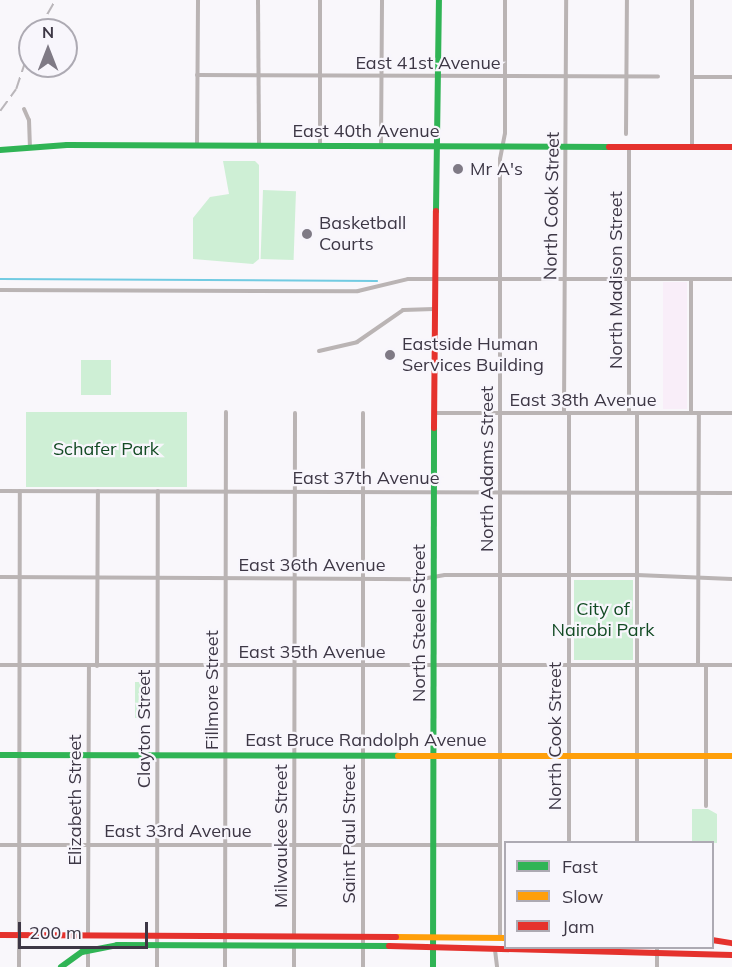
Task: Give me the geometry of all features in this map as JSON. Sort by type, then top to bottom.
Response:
[{"type":"street","points":[[197,146],[198,0]]},
{"type":"street","points":[[258,0],[259,146]]},
{"type":"street","points":[[320,0],[320,146]]},
{"type":"street","points":[[381,146],[382,0]]},
{"type":"street","name":"North Steele Street","points":[[433,967],[434,277],[439,146],[439,0]]},
{"type":"street","name":"North Adams Street","points":[[503,938],[500,845],[500,280],[505,0]]},
{"type":"street","name":"North Cook Street","points":[[566,0],[565,280],[569,493],[569,841]]},
{"type":"street","points":[[626,134],[627,0]]},
{"type":"street","points":[[692,0],[692,147]]},
{"type":"street","name":"East 41st Avenue","points":[[198,75],[658,77]]},
{"type":"street","points":[[692,77],[732,77]]},
{"type":"street","points":[[24,109],[29,120],[30,147]]},
{"type":"street","name":"East 40th Avenue","points":[[0,150],[30,147],[197,146],[732,147]]},
{"type":"street","name":"North Madison Street","points":[[629,147],[629,413]]},
{"type":"street","points":[[0,290],[358,291],[434,277],[500,280],[732,279]]},
{"type":"street","points":[[691,279],[692,413]]},
{"type":"street","points":[[319,351],[355,343],[403,310],[434,309]]},
{"type":"street","name":"Fillmore Street","points":[[225,967],[226,412]]},
{"type":"street","name":"Milwaukee Street","points":[[294,936],[295,413]]},
{"type":"street","name":"Saint Paul Street","points":[[363,413],[363,967]]},
{"type":"street","name":"East 38th Avenue","points":[[434,413],[732,413]]},
{"type":"street","points":[[637,841],[638,413]]},
{"type":"street","points":[[698,665],[699,413]]},
{"type":"street","name":"East 37th Avenue","points":[[0,491],[732,493]]},
{"type":"street","points":[[20,491],[20,967]]},
{"type":"street","points":[[98,491],[98,666]]},
{"type":"street","name":"Clayton Street","points":[[157,967],[158,491]]},
{"type":"street","name":"East 36th Avenue","points":[[0,578],[295,579],[637,575],[732,579]]},
{"type":"street","name":"East 35th Avenue","points":[[0,665],[732,665]]},
{"type":"street","points":[[706,665],[706,806]]},
{"type":"street","name":"Elizabeth Street","points":[[88,935],[89,666]]},
{"type":"street","name":"East Bruce Randolph Avenue","points":[[0,755],[732,756]]},
{"type":"street","name":"East 33rd Avenue","points":[[0,845],[500,845]]},
{"type":"street","points":[[0,935],[503,938]]},
{"type":"street","points":[[714,940],[732,943]]},
{"type":"street","points":[[62,967],[88,950],[110,945],[433,946],[495,953],[657,950],[732,955]]},
{"type":"street","points":[[294,946],[294,967]]},
{"type":"street","points":[[88,950],[88,967]]},
{"type":"street","points":[[657,950],[657,967]]},
{"type":"street","points":[[495,953],[497,967]]},
{"type":"shaded area","points":[[663,282],[687,282],[687,409],[663,409]]},
{"type":"green space","points":[[223,161],[255,161],[259,165],[259,259],[253,264],[193,259],[193,218],[210,197],[229,194]]},
{"type":"green space","points":[[263,190],[296,191],[294,260],[261,259]]},
{"type":"green space","points":[[81,360],[111,360],[111,395],[81,395]]},
{"type":"green space","name":"Schafer Park","points":[[26,412],[187,412],[187,487],[26,487]]},
{"type":"green space","name":"City of Nairobi Park","points":[[574,580],[633,580],[633,660],[574,660]]},
{"type":"green space","points":[[135,682],[148,682],[148,718],[135,718]]},
{"type":"green space","points":[[692,809],[708,809],[717,814],[717,843],[692,841]]},
{"type":"waterway","points":[[0,279],[377,281]]},
{"type":"railway","points":[[45,18],[55,0]]},
{"type":"railway","points":[[0,111],[16,89],[20,78]]},
{"type":"traffic: fast","points":[[436,211],[439,0]]},
{"type":"traffic: fast","points":[[0,150],[67,145],[609,147]]},
{"type":"traffic: fast","points":[[433,967],[434,428]]},
{"type":"traffic: fast","points":[[0,755],[398,756]]},
{"type":"traffic: fast","points":[[61,967],[82,952],[117,945],[389,946]]},
{"type":"traffic: slow","points":[[398,756],[732,756]]},
{"type":"traffic: slow","points":[[396,937],[504,938]]},
{"type":"traffic: jam","points":[[609,147],[732,147]]},
{"type":"traffic: jam","points":[[434,428],[436,211]]},
{"type":"traffic: jam","points":[[0,935],[396,937]]},
{"type":"traffic: jam","points":[[714,940],[732,943]]},
{"type":"traffic: jam","points":[[389,946],[732,955]]},
{"type":"place","name":"Mr A's","points":[[458,169]]},
{"type":"place","name":"Basketball Courts","points":[[307,234]]},
{"type":"place","name":"Eastside Human Services Building","points":[[390,355]]}]
